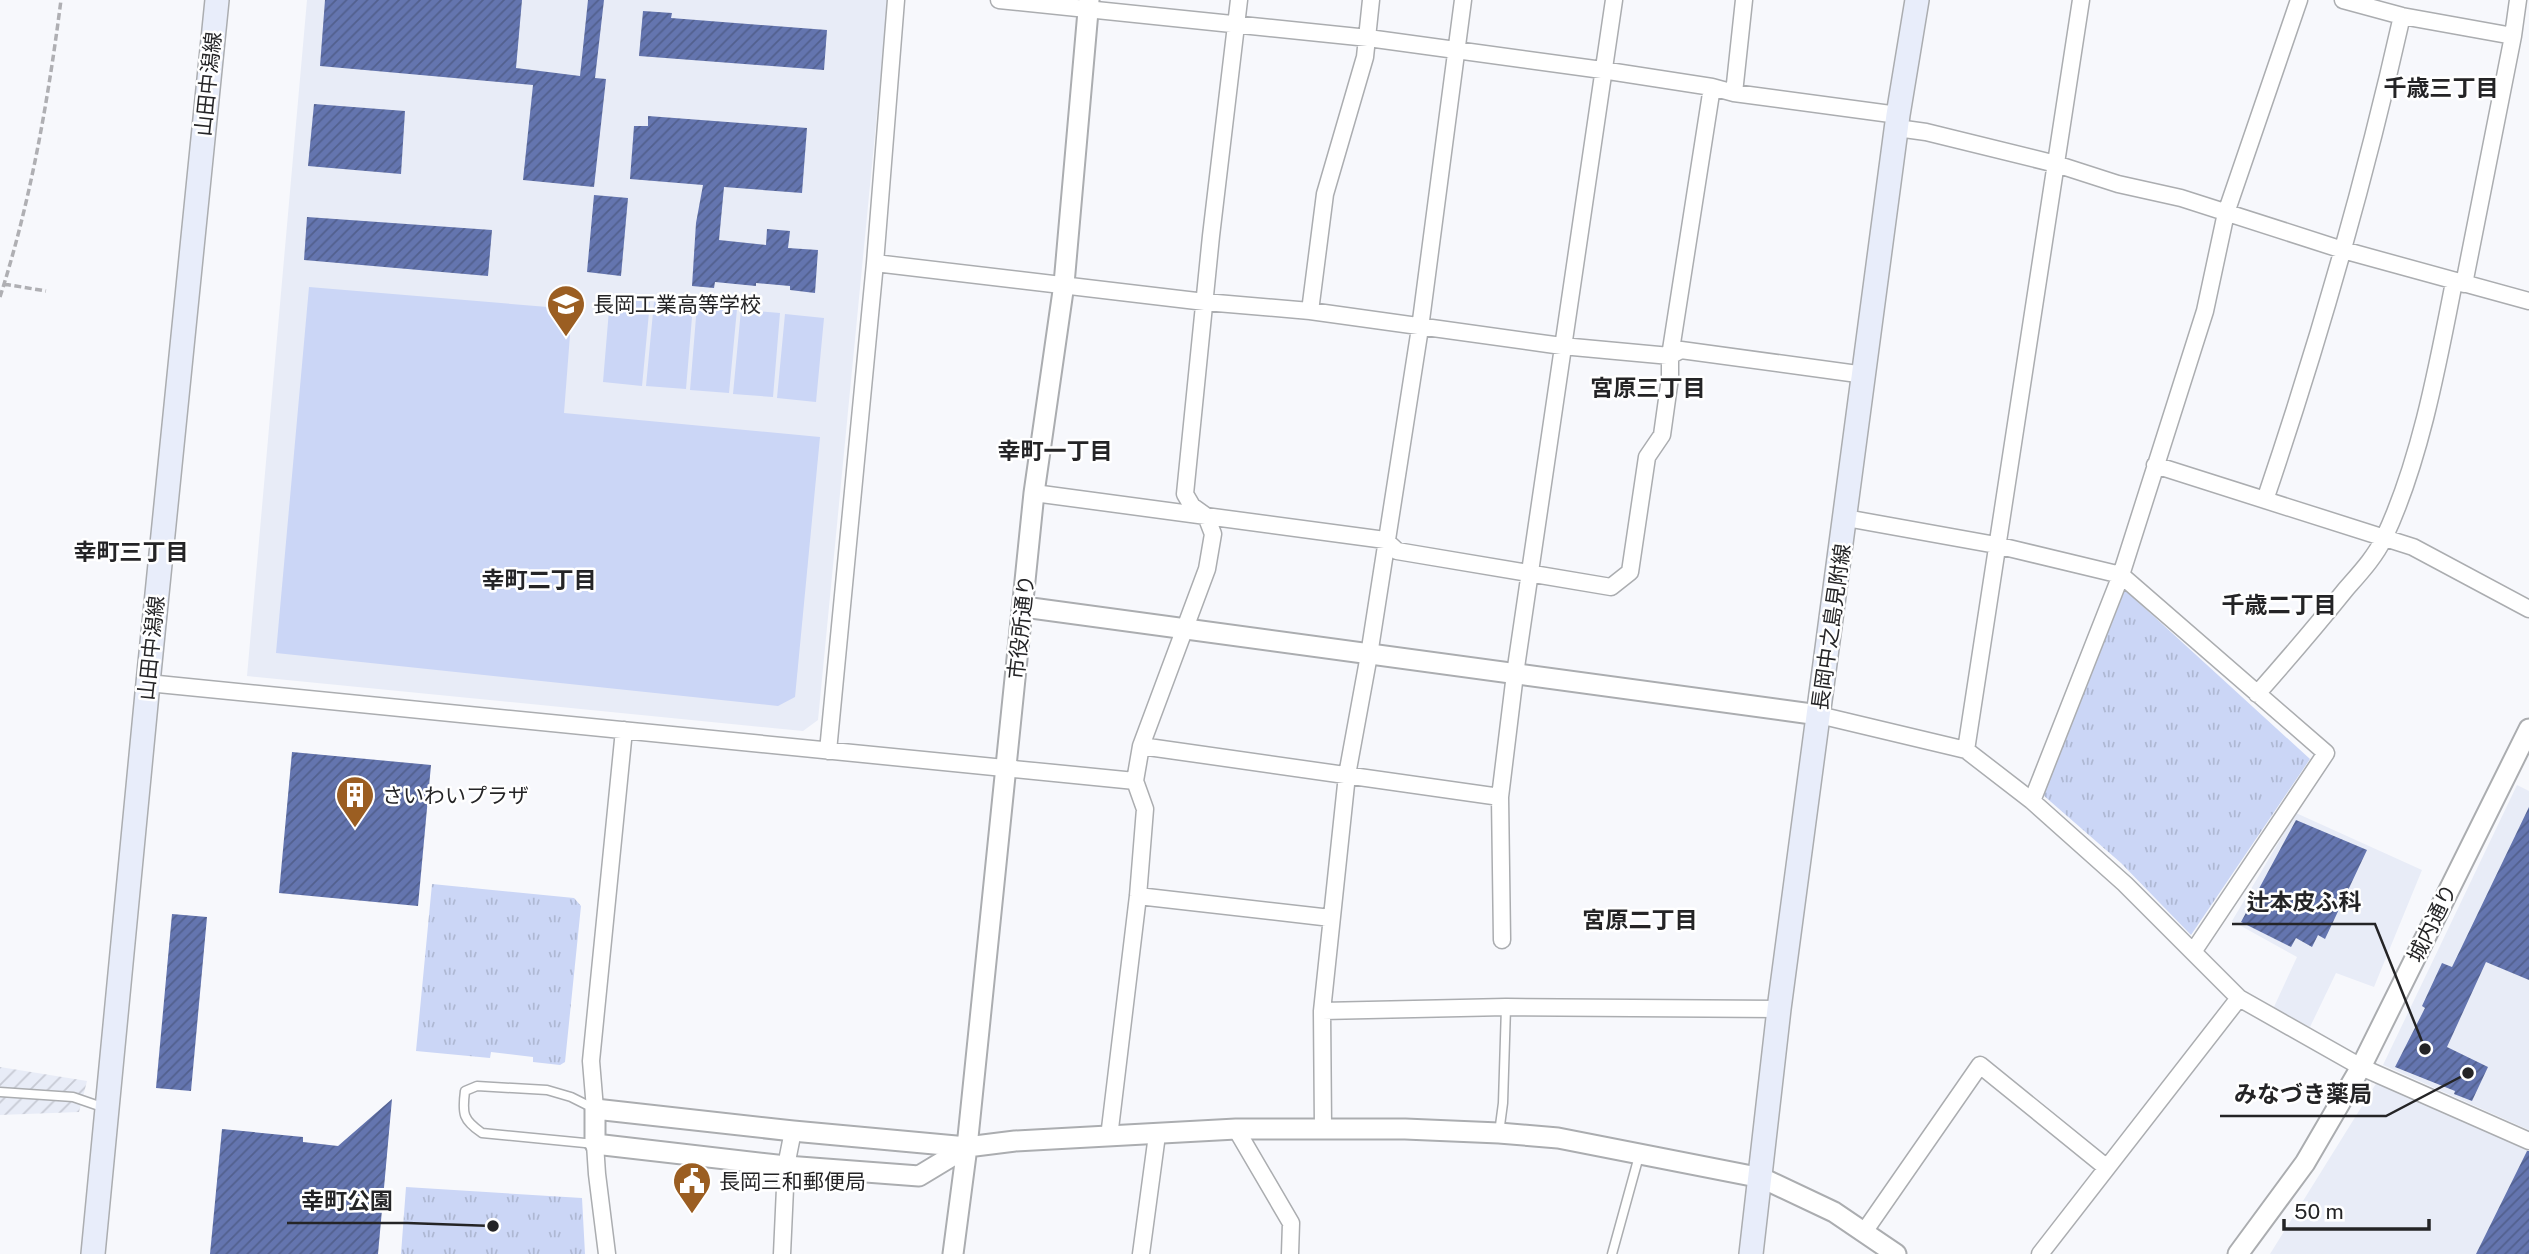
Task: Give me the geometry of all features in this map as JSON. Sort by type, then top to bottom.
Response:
[{"type":"main road","name":"山田中潟線","points":[[93,1254],[217,0]]},
{"type":"main road","name":"長岡中之島見附線","points":[[1751,1254],[1762,1178],[1779,1009],[1898,122],[1917,0]]},
{"type":"street","points":[[828,751],[875,263],[896,0]]},
{"type":"street","points":[[999,0],[1089,4],[1368,38],[1712,87],[1898,122],[1926,132],[2056,164],[2118,184],[2181,198],[2343,250],[2529,301]]},
{"type":"street","points":[[1109,1138],[1138,896],[1145,809],[1135,782],[1141,746],[1207,569],[1213,534],[1206,516],[1192,506],[1185,494],[1211,236],[1239,0]]},
{"type":"street","points":[[1310,311],[1325,194],[1351,111],[1368,38],[1371,0]]},
{"type":"street","points":[[1323,1128],[1322,1011],[1347,775],[1369,655],[1420,328],[1463,0]]},
{"type":"street","points":[[1502,940],[1500,797],[1515,674],[1614,0]]},
{"type":"street","points":[[1734,93],[1744,0]]},
{"type":"street","points":[[1966,750],[2081,0]]},
{"type":"street","points":[[2032,802],[2122,575],[2205,311],[2227,213],[2300,0]]},
{"type":"street","points":[[2343,0],[2402,16],[2513,36]]},
{"type":"street","points":[[2257,694],[2372,558],[2384,538],[2412,463],[2459,283],[2513,36],[2518,0]]},
{"type":"street","name":"市役所通り","points":[[953,1254],[967,1147],[1034,493],[1064,284],[1089,4]]},
{"type":"street","points":[[2265,500],[2326,314],[2381,112],[2402,16]]},
{"type":"street","points":[[1034,493],[1385,540],[1397,551],[1611,587],[1630,572],[1647,457],[1662,435],[1670,378],[1670,356],[1712,87]]},
{"type":"street","points":[[875,263],[1205,302],[1310,311],[1562,346],[1670,356],[1681,350],[1865,375]]},
{"type":"street","points":[[2155,465],[2413,547],[2529,609]]},
{"type":"street","points":[[1846,518],[1996,545],[2122,575],[2326,752],[2193,952]]},
{"type":"street","points":[[1024,607],[1819,715],[1966,750],[2032,802],[2124,884],[2239,998],[2361,1067],[2529,1141]]},
{"type":"street","points":[[148,683],[1135,782]]},
{"type":"street","name":"城内通り","points":[[2238,1254],[2305,1163],[2361,1067],[2523,756],[2529,729]]},
{"type":"street","points":[[607,1254],[597,1174],[591,1061],[624,730]]},
{"type":"street","points":[[1141,746],[1500,797]]},
{"type":"street","points":[[1138,896],[1331,918]]},
{"type":"street","points":[[2039,1254],[2239,998]]},
{"type":"street","points":[[1322,1011],[1506,1007],[1779,1009]]},
{"type":"street","points":[[1864,1232],[1980,1065],[2107,1168]]},
{"type":"street","points":[[595,1109],[967,1147],[1014,1141],[1109,1138],[1236,1129],[1323,1128],[1499,1133],[1558,1138],[1762,1178],[1833,1212],[1896,1254]]},
{"type":"street","points":[[1236,1129],[1291,1223],[1290,1254]]},
{"type":"street","points":[[782,1254],[786,1166],[793,1131]]},
{"type":"street","points":[[1141,1254],[1157,1135]]},
{"type":"street","points":[[595,1144],[786,1166],[919,1176],[967,1147]]},
{"type":"lane","points":[[1499,1133],[1503,1103],[1506,1007]]},
{"type":"lane","points":[[595,1109],[547,1090],[477,1086],[464,1091],[462,1111],[470,1125],[482,1133],[595,1144]]},
{"type":"lane","points":[[0,1092],[73,1097],[108,1110]]},
{"type":"lane","points":[[1612,1254],[1640,1153]]},
{"type":"path","points":[[0,298],[34,173],[61,0]]},
{"type":"path","points":[[4,284],[46,291]]},
{"type":"shaded area","name":"長岡工業高等学校","points":[[307,0],[888,0],[818,720],[803,731],[247,676]]},
{"type":"shaded area","points":[[2517,785],[2529,791],[2529,1130],[2383,1065]]},
{"type":"shaded area","points":[[2296,813],[2422,870],[2374,987],[2336,973],[2310,1027],[2273,1009],[2297,957],[2232,921]]},
{"type":"shaded area","points":[[0,1067],[87,1081],[79,1112],[0,1115]]},
{"type":"shaded area","points":[[2377,1082],[2529,1151],[2529,1254],[2270,1254]]},
{"type":"green space","points":[[309,287],[572,309],[564,413],[820,437],[795,697],[778,706],[276,653]]},
{"type":"green space","points":[[610,298],[650,302],[642,386],[603,382]]},
{"type":"green space","points":[[654,302],[693,305],[686,389],[646,386]]},
{"type":"green space","points":[[697,305],[737,309],[729,393],[690,390]]},
{"type":"green space","points":[[741,310],[780,313],[773,397],[733,394]]},
{"type":"green space","points":[[785,314],[824,318],[816,402],[777,398]]},
{"type":"green space","points":[[2125,590],[2310,759],[2191,935],[2121,863],[2043,795]]},
{"type":"green space","points":[[432,884],[574,898],[581,906],[565,1062],[560,1065],[533,1062],[533,1057],[491,1052],[490,1058],[416,1051]]},
{"type":"green space","points":[[406,1187],[582,1198],[585,1254],[401,1254]]},
{"type":"building","points":[[325,0],[522,0],[516,68],[580,76],[588,0],[604,0],[595,78],[606,79],[594,187],[523,180],[533,85],[320,66]]},
{"type":"building","points":[[643,11],[672,13],[671,18],[827,30],[824,70],[639,56]]},
{"type":"building","points":[[314,104],[405,111],[401,174],[308,166]]},
{"type":"building","points":[[648,116],[807,128],[802,193],[724,187],[719,240],[766,245],[767,229],[790,231],[788,248],[818,250],[815,293],[790,290],[790,286],[756,283],[756,286],[715,282],[714,288],[692,286],[696,223],[703,185],[630,179],[634,126],[648,126]]},
{"type":"building","points":[[594,195],[628,198],[621,276],[587,272]]},
{"type":"building","points":[[307,217],[492,230],[488,276],[304,260]]},
{"type":"building","name":"さいわいプラザ","points":[[292,752],[431,765],[418,906],[279,893]]},
{"type":"building","points":[[2529,807],[2529,980],[2486,962],[2447,1047],[2488,1067],[2472,1101],[2454,1094],[2455,1091],[2395,1067],[2425,1008],[2422,1006],[2442,963],[2452,967]]},
{"type":"building","points":[[2296,820],[2367,850],[2325,939],[2318,935],[2312,947],[2296,938],[2291,947],[2241,922]]},
{"type":"building","points":[[172,914],[207,917],[191,1091],[156,1088]]},
{"type":"building","points":[[392,1099],[378,1254],[210,1254],[222,1129],[303,1137],[303,1142],[338,1146]]},
{"type":"building","points":[[2527,1151],[2529,1254],[2476,1254]]},
{"type":"place","name":"長岡工業高等学校","points":[[566,338]]},
{"type":"place","name":"さいわいプラザ","points":[[355,829]]},
{"type":"place","name":"辻本皮ふ科","points":[[2425,1049]]},
{"type":"place","name":"みなづき薬局","points":[[2468,1073]]},
{"type":"place","name":"長岡三和郵便局","points":[[692,1215]]},
{"type":"place","name":"幸町公園","points":[[493,1226]]},
{"type":"district","name":"千歳三丁目","points":[[2441,87]]},
{"type":"district","name":"宮原三丁目","points":[[1648,387]]},
{"type":"district","name":"幸町一丁目","points":[[1055,450]]},
{"type":"district","name":"幸町三丁目","points":[[131,551]]},
{"type":"district","name":"幸町二丁目","points":[[539,579]]},
{"type":"district","name":"千歳二丁目","points":[[2279,604]]},
{"type":"district","name":"宮原二丁目","points":[[1640,919]]}]
